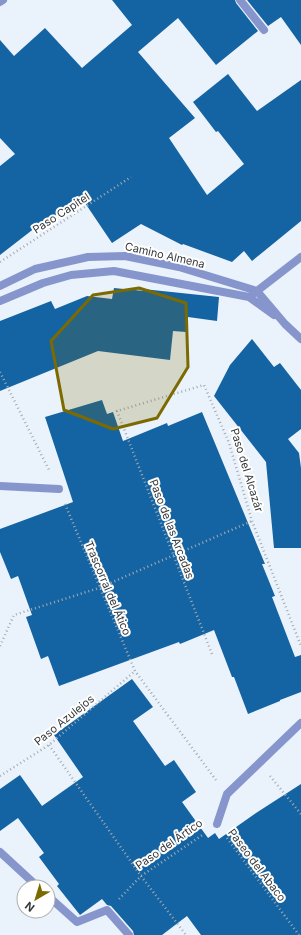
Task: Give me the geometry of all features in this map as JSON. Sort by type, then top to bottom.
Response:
[{"type":"street","points":[[240,0],[264,30]]},
{"type":"street","name":"Camino Almena","points":[[0,286],[35,269],[88,257],[125,256],[179,267],[257,291]]},
{"type":"street","points":[[249,297],[301,257]]},
{"type":"street","points":[[0,301],[43,283],[71,275],[114,271],[249,297],[285,324],[301,339]]},
{"type":"street","points":[[257,291],[285,324]]},
{"type":"street","points":[[0,486],[59,489]]},
{"type":"street","name":"Paso del Ártico","points":[[217,824],[227,794],[301,723]]},
{"type":"street","points":[[0,852],[29,879]]},
{"type":"street","points":[[56,903],[78,922],[107,910],[128,935]]},
{"type":"path","name":"Paso Capitel","points":[[0,262],[131,177]]},
{"type":"path","name":"Trascorral del Ático","points":[[0,372],[59,489],[99,588],[135,671],[227,794]]},
{"type":"path","name":"Paso del Alcazár","points":[[117,411],[204,385],[229,443],[252,521],[301,646]]},
{"type":"path","name":"Paso de las Arcadas","points":[[117,411],[212,654]]},
{"type":"path","points":[[0,646],[14,615],[99,588],[252,521]]},
{"type":"path","name":"Paso Azulejos","points":[[0,776],[49,745],[135,671]]},
{"type":"path","points":[[49,745],[186,935]]},
{"type":"path","points":[[260,763],[301,814]]},
{"type":"path","name":"Paso del Ártico","points":[[107,910],[142,876],[217,824]]},
{"type":"path","name":"Paseo del Abaco","points":[[217,824],[299,935]]},
{"type":"highlighted area","points":[[139,288],[186,303],[188,367],[157,418],[113,429],[64,410],[51,341],[93,295]]},
{"type":"building","points":[[112,0],[235,0],[258,31],[216,65],[178,18],[138,52],[195,118],[169,138],[207,195],[244,164],[218,131],[216,132],[193,102],[228,74],[257,111],[301,80],[301,221],[252,261],[244,251],[232,262],[183,244],[182,245],[141,224],[112,243],[81,197],[42,226],[40,224],[0,255],[0,166],[15,154],[0,138],[0,40],[14,56],[45,28],[82,68],[132,25]]},
{"type":"building","points":[[247,0],[301,0],[301,45],[281,17],[268,26]]},
{"type":"building","points":[[114,288],[144,291],[143,289],[219,297],[217,321],[188,317],[186,332],[173,331],[170,360],[98,351],[0,391],[0,321],[51,301],[55,309],[87,296],[112,299]]},
{"type":"building","points":[[252,339],[274,367],[280,363],[301,390],[301,429],[288,439],[299,453],[301,468],[301,548],[274,548],[266,462],[214,396],[230,365]]},
{"type":"building","points":[[102,400],[107,414],[113,412],[123,441],[167,423],[168,426],[202,412],[265,564],[262,564],[275,596],[272,597],[295,657],[301,655],[301,692],[248,714],[214,630],[180,644],[179,642],[59,686],[48,656],[41,659],[26,617],[32,615],[18,576],[11,579],[0,552],[0,529],[73,502],[45,417]]},
{"type":"building","points":[[132,679],[153,707],[133,721],[165,766],[174,760],[196,792],[182,802],[208,838],[215,833],[219,839],[301,784],[301,935],[201,935],[187,916],[162,935],[134,935],[133,931],[111,906],[107,905],[102,899],[80,915],[57,886],[59,884],[56,879],[39,857],[44,853],[18,818],[0,831],[0,789],[20,775],[42,806],[83,777],[54,735]]}]
